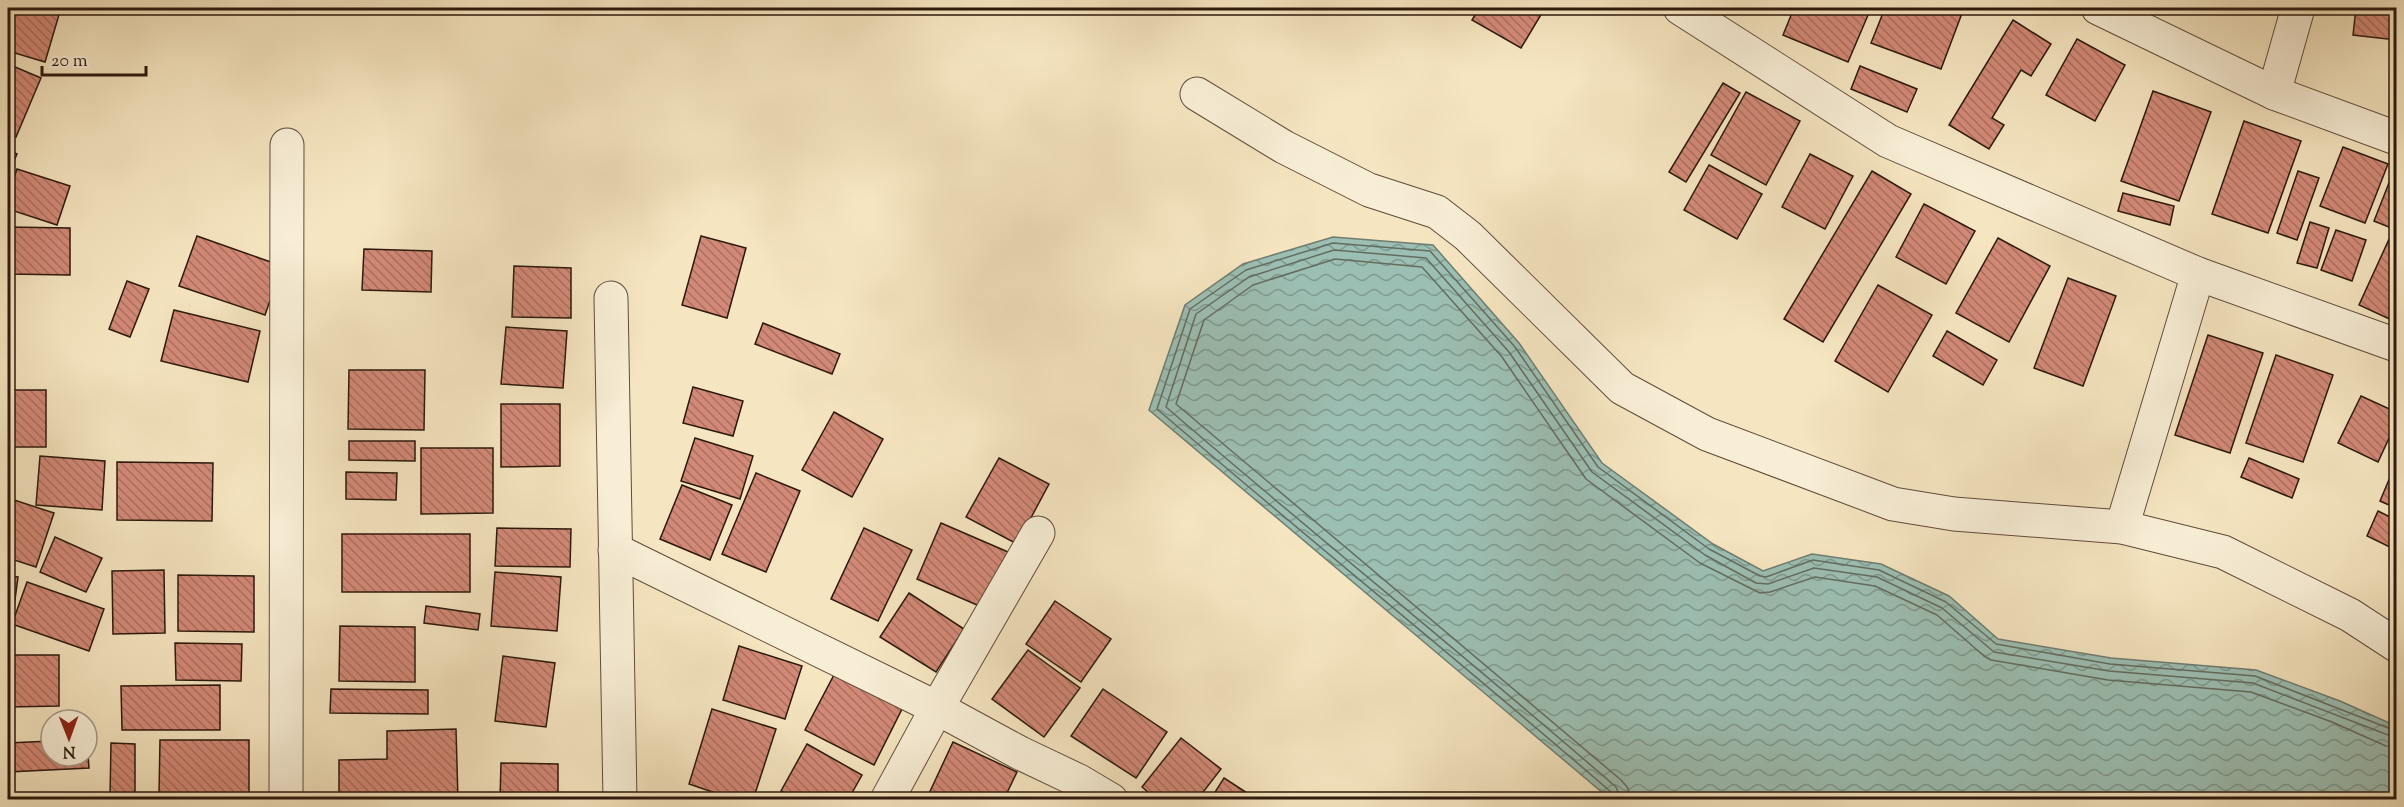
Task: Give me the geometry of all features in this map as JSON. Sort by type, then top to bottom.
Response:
[{"type":"street","points":[[1680,8],[1888,141],[2199,274],[2397,345]]},
{"type":"street","points":[[2098,8],[2274,93],[2397,138]]},
{"type":"street","points":[[2274,93],[2298,8]]},
{"type":"street","points":[[1197,94],[1284,147],[1369,190],[1437,212],[1468,236],[1622,388],[1707,434],[1893,504],[1954,514],[2122,527],[2223,552],[2350,615],[2397,645]]},
{"type":"street","points":[[286,800],[287,145]]},
{"type":"street","points":[[2122,527],[2199,274]]},
{"type":"street","points":[[611,298],[620,800]]},
{"type":"street","points":[[887,800],[1038,533]]},
{"type":"street","points":[[615,550],[937,708],[1020,753],[1079,781],[1111,800]]},
{"type":"water","points":[[1333,237],[1433,245],[1519,343],[1602,463],[1713,544],[1763,571],[1812,554],[1881,564],[1949,596],[1998,639],[2111,658],[2256,670],[2340,701],[2396,726],[2396,799],[1610,799],[1149,410],[1185,305],[1243,264]]},
{"type":"building","points":[[8,8],[61,8],[45,62],[8,51]]},
{"type":"building","points":[[1479,8],[1545,8],[1521,48],[1472,20]]},
{"type":"building","points":[[1794,8],[1871,8],[1848,62],[1783,35]]},
{"type":"building","points":[[1885,8],[1964,8],[1941,69],[1871,43]]},
{"type":"building","points":[[2356,8],[2396,8],[2396,40],[2353,35]]},
{"type":"building","points":[[2013,20],[2051,44],[2031,76],[2021,70],[1992,118],[2004,125],[1989,149],[1949,125]]},
{"type":"building","points":[[2077,39],[2125,65],[2095,121],[2046,95]]},
{"type":"building","points":[[8,64],[41,78],[16,137],[8,134]]},
{"type":"building","points":[[1860,66],[1917,89],[1907,112],[1851,89]]},
{"type":"building","points":[[1723,83],[1740,93],[1686,182],[1669,172]]},
{"type":"building","points":[[2153,91],[2211,112],[2179,201],[2121,181]]},
{"type":"building","points":[[1746,92],[1800,121],[1766,185],[1711,155]]},
{"type":"building","points":[[2244,121],[2301,141],[2268,233],[2212,214]]},
{"type":"building","points":[[2343,147],[2388,164],[2365,223],[2320,206]]},
{"type":"building","points":[[8,150],[17,154],[8,175]]},
{"type":"building","points":[[1810,154],[1853,176],[1825,229],[1782,207]]},
{"type":"building","points":[[1709,165],[1762,194],[1737,239],[1684,210]]},
{"type":"building","points":[[2396,165],[2396,230],[2374,221]]},
{"type":"building","points":[[17,169],[70,186],[57,225],[8,209],[8,196]]},
{"type":"building","points":[[1872,171],[1911,194],[1823,342],[1784,319]]},
{"type":"building","points":[[2298,171],[2319,178],[2297,240],[2277,233]]},
{"type":"building","points":[[2123,193],[2174,206],[2170,225],[2118,211]]},
{"type":"building","points":[[1924,204],[1975,231],[1946,284],[1896,257]]},
{"type":"building","points":[[2310,222],[2329,228],[2317,268],[2297,263]]},
{"type":"building","points":[[8,227],[70,228],[70,275],[8,274]]},
{"type":"building","points":[[2336,230],[2366,240],[2352,281],[2321,270]]},
{"type":"building","points":[[197,236],[282,266],[265,315],[179,286]]},
{"type":"building","points":[[701,236],[746,248],[727,318],[682,305]]},
{"type":"building","points":[[2390,237],[2396,240],[2396,322],[2359,305]]},
{"type":"building","points":[[1998,238],[2050,266],[2009,342],[1956,313]]},
{"type":"building","points":[[364,249],[432,251],[431,292],[362,290]]},
{"type":"building","points":[[514,266],[571,268],[571,318],[512,317]]},
{"type":"building","points":[[2068,278],[2116,296],[2083,386],[2034,368]]},
{"type":"building","points":[[127,281],[149,289],[130,337],[109,329]]},
{"type":"building","points":[[1878,285],[1932,315],[1888,392],[1835,361]]},
{"type":"building","points":[[174,310],[260,331],[248,382],[161,361]]},
{"type":"building","points":[[763,323],[840,354],[832,374],[755,344]]},
{"type":"building","points":[[506,327],[567,331],[563,388],[501,384]]},
{"type":"building","points":[[1947,331],[1997,360],[1983,385],[1933,356]]},
{"type":"building","points":[[2208,335],[2263,353],[2230,453],[2175,435]]},
{"type":"building","points":[[2276,355],[2333,375],[2303,462],[2246,443]]},
{"type":"building","points":[[349,370],[425,370],[424,430],[348,429]]},
{"type":"building","points":[[693,387],[743,401],[733,436],[683,423]]},
{"type":"building","points":[[8,390],[46,390],[46,447],[8,447]]},
{"type":"building","points":[[2361,396],[2396,412],[2396,423],[2378,462],[2338,443]]},
{"type":"building","points":[[501,404],[560,404],[560,466],[501,467]]},
{"type":"building","points":[[834,412],[883,439],[852,497],[802,470]]},
{"type":"building","points":[[695,438],[753,456],[740,499],[681,481]]},
{"type":"building","points":[[349,441],[415,441],[415,461],[349,460]]},
{"type":"building","points":[[421,448],[493,448],[493,513],[421,514]]},
{"type":"building","points":[[40,456],[105,461],[102,510],[36,505]]},
{"type":"building","points":[[999,458],[1049,484],[1017,544],[966,517]]},
{"type":"building","points":[[2249,458],[2299,479],[2292,498],[2241,477]]},
{"type":"building","points":[[117,462],[213,463],[212,521],[117,520]]},
{"type":"building","points":[[2396,463],[2396,508],[2380,501]]},
{"type":"building","points":[[346,472],[397,473],[396,500],[346,499]]},
{"type":"building","points":[[756,473],[800,491],[766,572],[722,554]]},
{"type":"building","points":[[682,485],[732,505],[710,560],[660,539]]},
{"type":"building","points":[[8,498],[54,513],[36,567],[8,558]]},
{"type":"building","points":[[2378,511],[2396,520],[2396,550],[2367,536]]},
{"type":"building","points":[[941,523],[1008,552],[984,608],[917,579]]},
{"type":"building","points":[[497,528],[571,529],[570,567],[495,566]]},
{"type":"building","points":[[864,528],[912,550],[878,621],[831,599]]},
{"type":"building","points":[[342,534],[470,534],[470,592],[342,592]]},
{"type":"building","points":[[55,537],[102,558],[86,592],[40,572]]},
{"type":"building","points":[[164,570],[165,633],[113,634],[112,571]]},
{"type":"building","points":[[495,572],[561,577],[557,631],[491,626]]},
{"type":"building","points":[[178,575],[254,576],[254,632],[178,631]]},
{"type":"building","points":[[8,576],[18,577],[10,638],[8,637]]},
{"type":"building","points":[[27,582],[104,609],[89,651],[12,624]]},
{"type":"building","points":[[909,593],[964,629],[936,672],[880,637]]},
{"type":"building","points":[[1055,601],[1111,639],[1081,682],[1026,644]]},
{"type":"building","points":[[426,606],[480,614],[478,630],[424,623]]},
{"type":"building","points":[[340,626],[415,627],[415,682],[339,681]]},
{"type":"building","points":[[175,643],[242,644],[241,681],[176,680]]},
{"type":"building","points":[[739,646],[802,666],[785,719],[723,700]]},
{"type":"building","points":[[1028,650],[1080,688],[1044,737],[992,699]]},
{"type":"building","points":[[8,655],[59,655],[59,706],[8,707]]},
{"type":"building","points":[[503,656],[555,663],[546,727],[495,721]]},
{"type":"building","points":[[835,673],[903,707],[874,765],[805,730]]},
{"type":"building","points":[[220,685],[220,730],[122,730],[121,686]]},
{"type":"building","points":[[331,689],[428,690],[428,714],[330,713]]},
{"type":"building","points":[[1103,689],[1167,732],[1136,778],[1071,736]]},
{"type":"building","points":[[712,709],[776,729],[753,800],[736,800],[689,784]]},
{"type":"building","points":[[456,729],[458,800],[339,800],[339,760],[387,759],[387,731]]},
{"type":"building","points":[[1181,738],[1221,769],[1197,800],[1157,800],[1142,787]]},
{"type":"building","points":[[160,740],[249,740],[249,795],[159,794]]},
{"type":"building","points":[[39,742],[39,768],[89,768],[8,772],[8,743]]},
{"type":"building","points":[[953,742],[1017,772],[1005,797],[1010,800],[926,800]]},
{"type":"building","points":[[111,743],[135,744],[135,797],[110,797]]},
{"type":"building","points":[[807,744],[862,775],[848,800],[796,800],[781,791]]},
{"type":"building","points":[[501,763],[558,764],[558,800],[500,800]]},
{"type":"building","points":[[1224,778],[1258,800],[1210,800]]},
{"type":"building","points":[[668,793],[711,800],[667,800]]}]
